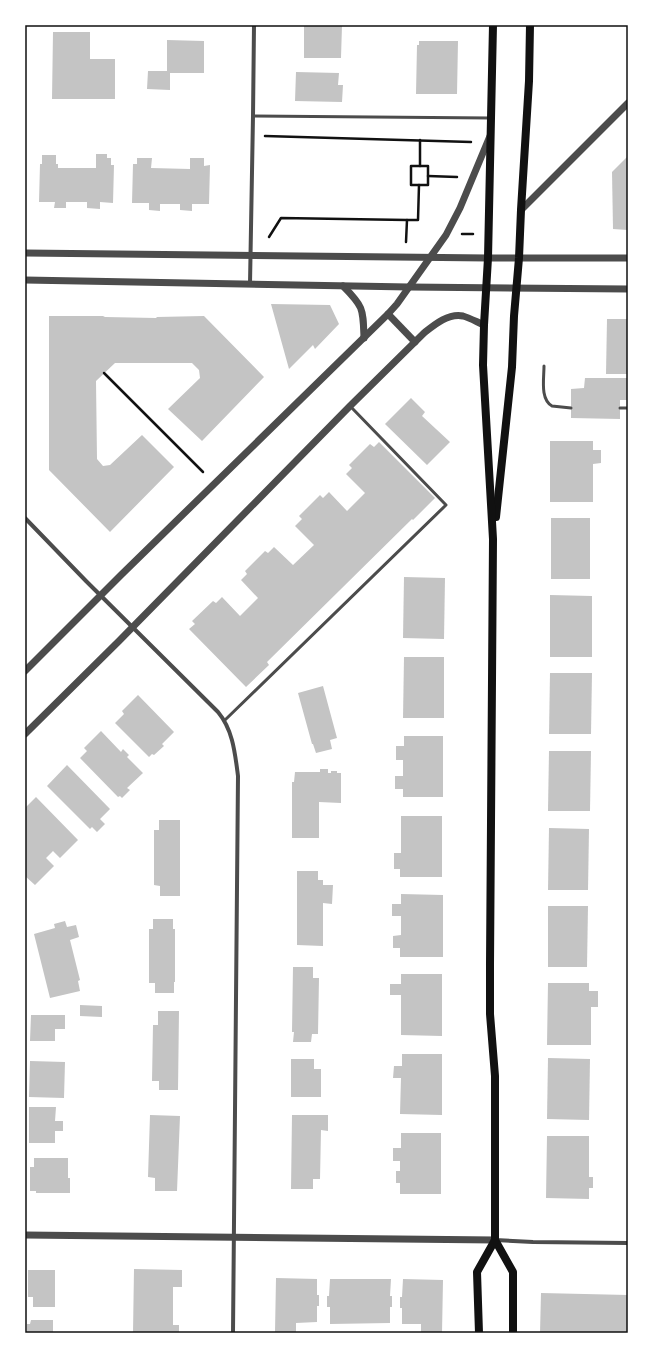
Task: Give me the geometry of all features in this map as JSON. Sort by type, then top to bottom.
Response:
[{"type":"main road","points":[[493,25],[488,258],[484,325],[484,365],[493,539],[490,1014],[494,1076],[495,1240],[513,1272],[512,1333]]},
{"type":"main road","points":[[493,539],[512,367],[529,80],[530,25]]},
{"type":"main road","points":[[479,1333],[477,1272],[495,1240]]},
{"type":"street","points":[[250,284],[254,25]]},
{"type":"street","points":[[521,210],[628,103]]},
{"type":"street","points":[[25,671],[388,314],[442,242],[460,208],[491,132]]},
{"type":"street","points":[[25,253],[628,258]]},
{"type":"street","points":[[25,280],[409,287],[628,289]]},
{"type":"street","points":[[343,286],[354,296],[362,308],[364,338]]},
{"type":"street","points":[[388,314],[415,342]]},
{"type":"street","points":[[25,734],[415,342],[433,326],[446,318],[464,316],[484,325]]},
{"type":"street","points":[[25,518],[100,596],[218,712],[224,720],[233,741],[238,776],[233,1333]]},
{"type":"street","points":[[25,1235],[495,1240],[628,1243]]},
{"type":"lane","points":[[253,116],[492,118]]},
{"type":"lane","points":[[544,366],[545,400],[552,406],[571,408]]},
{"type":"lane","points":[[224,720],[446,505],[350,406]]},
{"type":"lane","points":[[620,408],[628,408]]},
{"type":"path","points":[[264,136],[472,142]]},
{"type":"path","points":[[420,140],[420,166]]},
{"type":"path","points":[[411,166],[428,166],[428,176],[428,185],[411,185],[411,166]]},
{"type":"path","points":[[428,176],[461,177]]},
{"type":"path","points":[[269,236],[281,218],[418,220],[419,185]]},
{"type":"path","points":[[406,257],[407,220]]},
{"type":"path","points":[[104,373],[203,472]]},
{"type":"building","points":[[304,25],[342,25],[341,58],[304,58]]},
{"type":"building","points":[[53,32],[90,32],[90,59],[115,59],[115,99],[52,99]]},
{"type":"building","points":[[167,40],[204,41],[204,73],[170,73],[170,90],[147,89],[148,71],[167,71]]},
{"type":"building","points":[[419,41],[458,41],[457,94],[416,94],[417,45],[419,45]]},
{"type":"building","points":[[296,72],[339,73],[338,85],[343,85],[342,102],[295,101]]},
{"type":"building","points":[[96,154],[107,154],[107,158],[111,158],[111,165],[114,165],[113,203],[100,202],[100,209],[87,208],[87,202],[66,202],[66,208],[54,208],[55,202],[39,202],[40,164],[42,164],[42,155],[56,155],[56,164],[58,164],[58,168],[96,168]]},
{"type":"building","points":[[628,156],[628,230],[613,229],[612,172]]},
{"type":"building","points":[[137,158],[152,158],[151,168],[190,169],[190,158],[204,158],[204,166],[210,165],[209,204],[192,204],[192,211],[180,210],[180,204],[160,204],[160,211],[149,210],[149,203],[132,203],[133,164],[137,164]]},
{"type":"building","points":[[271,304],[330,305],[339,324],[315,349],[313,345],[289,369]]},
{"type":"building","points":[[49,316],[156,318],[204,316],[264,377],[202,441],[168,409],[200,378],[199,370],[192,363],[115,363],[96,381],[97,459],[103,466],[110,465],[142,435],[174,467],[110,532],[49,470]]},
{"type":"building","points":[[607,319],[628,319],[628,374],[606,374]]},
{"type":"building","points":[[585,378],[628,378],[628,400],[620,400],[620,419],[571,418],[571,389],[584,388]]},
{"type":"building","points":[[411,398],[425,412],[422,416],[450,442],[427,465],[385,424]]},
{"type":"building","points":[[550,441],[593,441],[593,450],[601,450],[601,463],[593,464],[593,502],[550,502]]},
{"type":"building","points":[[379,442],[435,498],[267,662],[269,665],[246,687],[189,629],[195,624],[192,621],[213,601],[216,603],[222,597],[240,616],[258,598],[241,580],[247,574],[245,571],[265,551],[268,553],[274,547],[293,565],[314,545],[295,526],[302,519],[299,516],[320,495],[323,498],[329,492],[347,511],[365,493],[346,474],[352,468],[349,465],[370,444],[374,447]]},
{"type":"building","points":[[551,518],[590,518],[590,579],[551,579]]},
{"type":"building","points":[[404,577],[445,578],[444,639],[403,638]]},
{"type":"building","points":[[550,595],[592,596],[592,657],[550,657]]},
{"type":"building","points":[[404,657],[444,657],[444,718],[403,718]]},
{"type":"building","points":[[550,673],[592,673],[591,734],[549,734]]},
{"type":"building","points":[[323,686],[337,738],[330,740],[332,749],[316,753],[312,744],[298,693]]},
{"type":"building","points":[[138,695],[174,732],[162,744],[164,746],[154,755],[152,754],[149,757],[115,723],[124,714],[122,711]]},
{"type":"building","points":[[101,731],[121,752],[123,749],[129,755],[127,757],[143,773],[127,788],[130,790],[122,798],[120,796],[118,797],[80,758],[87,751],[84,748]]},
{"type":"building","points":[[404,736],[443,736],[443,797],[403,797],[403,789],[395,789],[395,776],[403,776],[403,760],[396,760],[396,746],[404,746]]},
{"type":"building","points":[[549,751],[591,751],[590,811],[548,811]]},
{"type":"building","points":[[67,765],[110,809],[100,819],[105,824],[97,832],[92,827],[90,829],[47,786]]},
{"type":"building","points":[[320,769],[328,769],[328,773],[331,773],[331,771],[337,771],[337,773],[341,773],[341,803],[319,802],[319,838],[292,838],[292,782],[294,782],[295,772],[320,772]]},
{"type":"building","points":[[36,797],[78,840],[60,858],[53,851],[46,858],[54,866],[35,885],[25,876],[25,808]]},
{"type":"building","points":[[401,816],[442,816],[442,877],[400,877],[400,869],[394,869],[394,853],[401,853]]},
{"type":"building","points":[[159,820],[180,820],[180,896],[160,896],[160,886],[154,885],[154,830],[159,830]]},
{"type":"building","points":[[549,828],[589,829],[588,890],[548,890]]},
{"type":"building","points":[[297,871],[318,871],[318,880],[323,880],[323,885],[333,885],[332,904],[323,903],[323,946],[297,945]]},
{"type":"building","points":[[401,894],[443,895],[443,957],[400,957],[400,948],[393,948],[393,936],[401,935],[401,916],[392,916],[392,904],[401,904]]},
{"type":"building","points":[[548,906],[588,906],[587,967],[548,967]]},
{"type":"building","points":[[153,919],[173,919],[173,929],[175,929],[174,993],[155,993],[155,983],[149,983],[149,929],[153,929]]},
{"type":"building","points":[[65,921],[67,927],[76,925],[79,937],[70,940],[80,980],[78,981],[80,991],[50,998],[34,934],[55,928],[54,924]]},
{"type":"building","points":[[293,967],[313,967],[313,978],[319,978],[318,1034],[312,1034],[311,1042],[293,1042]]},
{"type":"building","points":[[401,974],[442,974],[442,1036],[401,1035],[401,995],[390,995],[390,984],[401,984]]},
{"type":"building","points":[[548,983],[589,983],[589,991],[598,991],[598,1007],[591,1007],[591,1045],[547,1045]]},
{"type":"building","points":[[80,1005],[102,1006],[102,1017],[80,1016]]},
{"type":"building","points":[[158,1011],[179,1011],[178,1090],[159,1090],[159,1081],[152,1081],[153,1025],[158,1025]]},
{"type":"building","points":[[31,1015],[65,1015],[65,1029],[55,1029],[55,1041],[30,1041]]},
{"type":"building","points":[[402,1054],[442,1054],[442,1115],[400,1114],[401,1078],[393,1078],[394,1066],[402,1066]]},
{"type":"building","points":[[548,1058],[590,1059],[589,1120],[547,1119]]},
{"type":"building","points":[[291,1059],[314,1059],[314,1069],[321,1069],[321,1097],[291,1097]]},
{"type":"building","points":[[30,1061],[65,1062],[64,1098],[29,1097]]},
{"type":"building","points":[[29,1107],[56,1107],[55,1121],[63,1121],[63,1131],[55,1131],[55,1143],[29,1143]]},
{"type":"building","points":[[150,1115],[180,1116],[177,1191],[155,1191],[155,1178],[148,1177]]},
{"type":"building","points":[[292,1115],[328,1115],[328,1131],[321,1130],[320,1179],[313,1179],[313,1189],[291,1189]]},
{"type":"building","points":[[401,1133],[441,1133],[441,1194],[400,1194],[400,1183],[396,1183],[396,1171],[400,1171],[400,1161],[393,1161],[393,1148],[401,1148]]},
{"type":"building","points":[[547,1136],[589,1136],[589,1177],[593,1177],[593,1188],[589,1188],[589,1199],[546,1198]]},
{"type":"building","points":[[34,1158],[68,1158],[70,1193],[36,1193],[36,1191],[30,1191],[30,1167],[34,1167]]},
{"type":"building","points":[[134,1269],[182,1270],[182,1287],[173,1287],[173,1325],[179,1325],[179,1333],[133,1333]]},
{"type":"building","points":[[28,1270],[55,1270],[55,1307],[33,1307],[33,1297],[28,1297]]},
{"type":"building","points":[[276,1278],[317,1279],[319,1306],[317,1306],[317,1322],[296,1323],[296,1333],[275,1332]]},
{"type":"building","points":[[330,1279],[391,1279],[390,1296],[392,1296],[392,1307],[390,1307],[390,1323],[330,1324],[330,1307],[327,1307],[327,1296],[329,1296]]},
{"type":"building","points":[[403,1279],[443,1280],[442,1333],[421,1333],[421,1324],[402,1324],[400,1297],[402,1297]]},
{"type":"building","points":[[541,1293],[628,1295],[628,1333],[540,1333]]},
{"type":"building","points":[[31,1320],[53,1320],[53,1333],[27,1333],[27,1324],[30,1324]]}]
